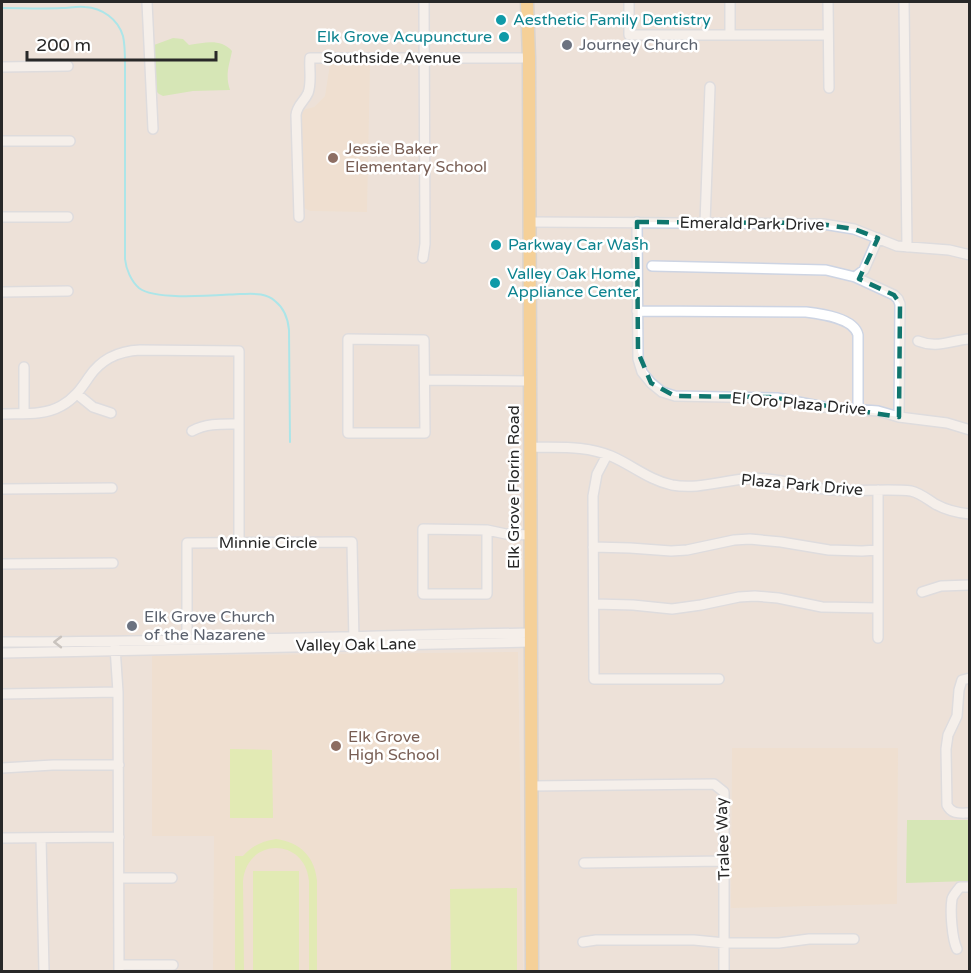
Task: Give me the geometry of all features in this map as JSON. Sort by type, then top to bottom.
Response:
[{"type":"main road","name":"Elk Grove Florin Road","points":[[528,2],[532,972]]},
{"type":"street","points":[[147,2],[153,129]]},
{"type":"street","points":[[423,258],[425,244],[424,2]]},
{"type":"street","points":[[628,2],[629,35],[828,35]]},
{"type":"street","points":[[730,2],[730,35]]},
{"type":"street","points":[[828,2],[829,88]]},
{"type":"street","points":[[904,2],[907,247]]},
{"type":"street","name":"Southside Avenue","points":[[298,218],[296,110],[303,103],[309,88],[310,58],[529,58]]},
{"type":"street","points":[[2,67],[68,66]]},
{"type":"street","points":[[705,223],[710,87]]},
{"type":"street","points":[[2,141],[70,141]]},
{"type":"street","points":[[2,217],[68,217]]},
{"type":"street","name":"Emerald Park Drive","points":[[530,222],[823,224],[854,229],[890,244],[956,251],[969,255]]},
{"type":"street","name":"El Oro Plaza Drive","points":[[637,222],[637,311],[640,366],[646,378],[662,392],[675,396],[770,397],[824,407],[878,411],[899,417],[939,421],[969,430]]},
{"type":"street","points":[[855,278],[864,270],[878,238]]},
{"type":"street","points":[[652,266],[826,270],[855,278],[894,296],[899,301],[899,417]]},
{"type":"street","points":[[2,292],[68,291]]},
{"type":"street","points":[[637,311],[806,312],[823,314],[847,322],[855,327],[858,335],[858,410]]},
{"type":"street","points":[[348,339],[424,340],[425,380],[425,433],[348,433],[348,339]]},
{"type":"street","points":[[918,340],[938,345],[969,339]]},
{"type":"street","points":[[2,414],[40,413],[68,402],[100,364],[112,356],[126,352],[140,350],[239,351],[238,543]]},
{"type":"street","points":[[24,367],[24,413]]},
{"type":"street","points":[[425,380],[530,381]]},
{"type":"street","points":[[77,394],[93,407],[111,413]]},
{"type":"street","points":[[192,431],[212,424],[239,424]]},
{"type":"street","name":"Plaza Park Drive","points":[[530,447],[573,447],[607,454],[650,478],[675,485],[695,486],[734,479],[757,478],[819,489],[914,491],[948,510],[969,514]]},
{"type":"street","points":[[607,454],[597,474],[594,488],[594,679],[719,679]]},
{"type":"street","points":[[2,489],[112,488]]},
{"type":"street","points":[[878,490],[878,638]]},
{"type":"street","points":[[487,530],[487,594],[423,594],[423,530],[487,530],[530,535]]},
{"type":"street","points":[[593,546],[671,551],[750,539],[829,550],[878,550]]},
{"type":"street","name":"Minnie Circle","points":[[187,644],[187,543],[352,542],[354,641]]},
{"type":"street","points":[[2,564],[112,563]]},
{"type":"street","points":[[922,592],[941,586],[969,585]]},
{"type":"street","points":[[594,604],[672,609],[755,596],[822,607],[878,608]]},
{"type":"street","name":"Valley Oak Lane","points":[[2,653],[115,646],[530,638]]},
{"type":"street","name":"Valley Oak Lane","points":[[2,642],[115,646]]},
{"type":"street","points":[[115,646],[119,765],[119,968],[173,965]]},
{"type":"street","points":[[969,678],[962,680],[958,690],[957,716],[948,735],[946,749],[947,805],[954,813],[969,813]]},
{"type":"street","points":[[2,694],[118,692]]},
{"type":"street","points":[[2,768],[119,765]]},
{"type":"street","name":"Tralee Way","points":[[531,786],[714,784],[724,792],[724,972]]},
{"type":"street","points":[[41,837],[44,972]]},
{"type":"street","points":[[2,838],[119,837]]},
{"type":"street","points":[[584,863],[724,861]]},
{"type":"street","points":[[119,878],[172,878]]},
{"type":"street","points":[[957,949],[953,936],[952,897],[960,887],[969,887]]},
{"type":"street","points":[[583,942],[694,940],[725,943],[779,943],[809,939],[854,939]]},
{"type":"highlighted area","points":[[637,222],[814,223],[854,229],[878,238],[859,279],[894,295],[900,304],[899,417],[770,397],[675,396],[651,383],[638,352]]},
{"type":"shaded area","name":"Jessie Baker Elementary School","points":[[330,64],[370,64],[367,212],[310,211],[300,206],[298,111],[314,107],[325,96]]},
{"type":"shaded area","name":"Elk Grove High School","points":[[518,652],[523,971],[213,971],[214,836],[152,836],[152,656]]},
{"type":"shaded area","points":[[732,748],[898,748],[897,904],[731,908]]},
{"type":"green space","points":[[173,38],[183,39],[189,45],[222,44],[232,51],[228,75],[230,90],[193,91],[163,96],[159,94],[156,91],[154,45]]},
{"type":"green space","points":[[230,749],[272,750],[273,818],[230,818]]},
{"type":"green space","points":[[907,820],[969,820],[969,881],[906,883]]},
{"type":"green space","points":[[276,839],[299,847],[305,852],[316,872],[317,971],[309,971],[309,881],[305,867],[298,856],[287,850],[276,848],[265,850],[254,856],[247,867],[243,881],[244,971],[235,971],[235,856],[243,856],[258,844]]},
{"type":"green space","points":[[253,871],[299,871],[299,971],[253,971]]},
{"type":"green space","points":[[517,888],[517,971],[451,971],[450,889]]},
{"type":"waterway","points":[[2,8],[91,8],[109,16],[121,30],[125,50],[125,259],[128,271],[139,288],[158,295],[258,294],[271,298],[281,307],[289,330],[290,442]]},
{"type":"place","name":"Aesthetic Family Dentistry","points":[[501,20]]},
{"type":"place","name":"Elk Grove Acupuncture","points":[[504,37]]},
{"type":"place","name":"Journey Church","points":[[567,45]]},
{"type":"place","name":"Jessie Baker Elementary School","points":[[333,158]]},
{"type":"place","name":"Parkway Car Wash","points":[[496,245]]},
{"type":"place","name":"Valley Oak Home Appliance Center","points":[[495,283]]},
{"type":"place","name":"Elk Grove Church of the Nazarene","points":[[132,626]]},
{"type":"place","name":"Elk Grove High School","points":[[336,746]]}]
